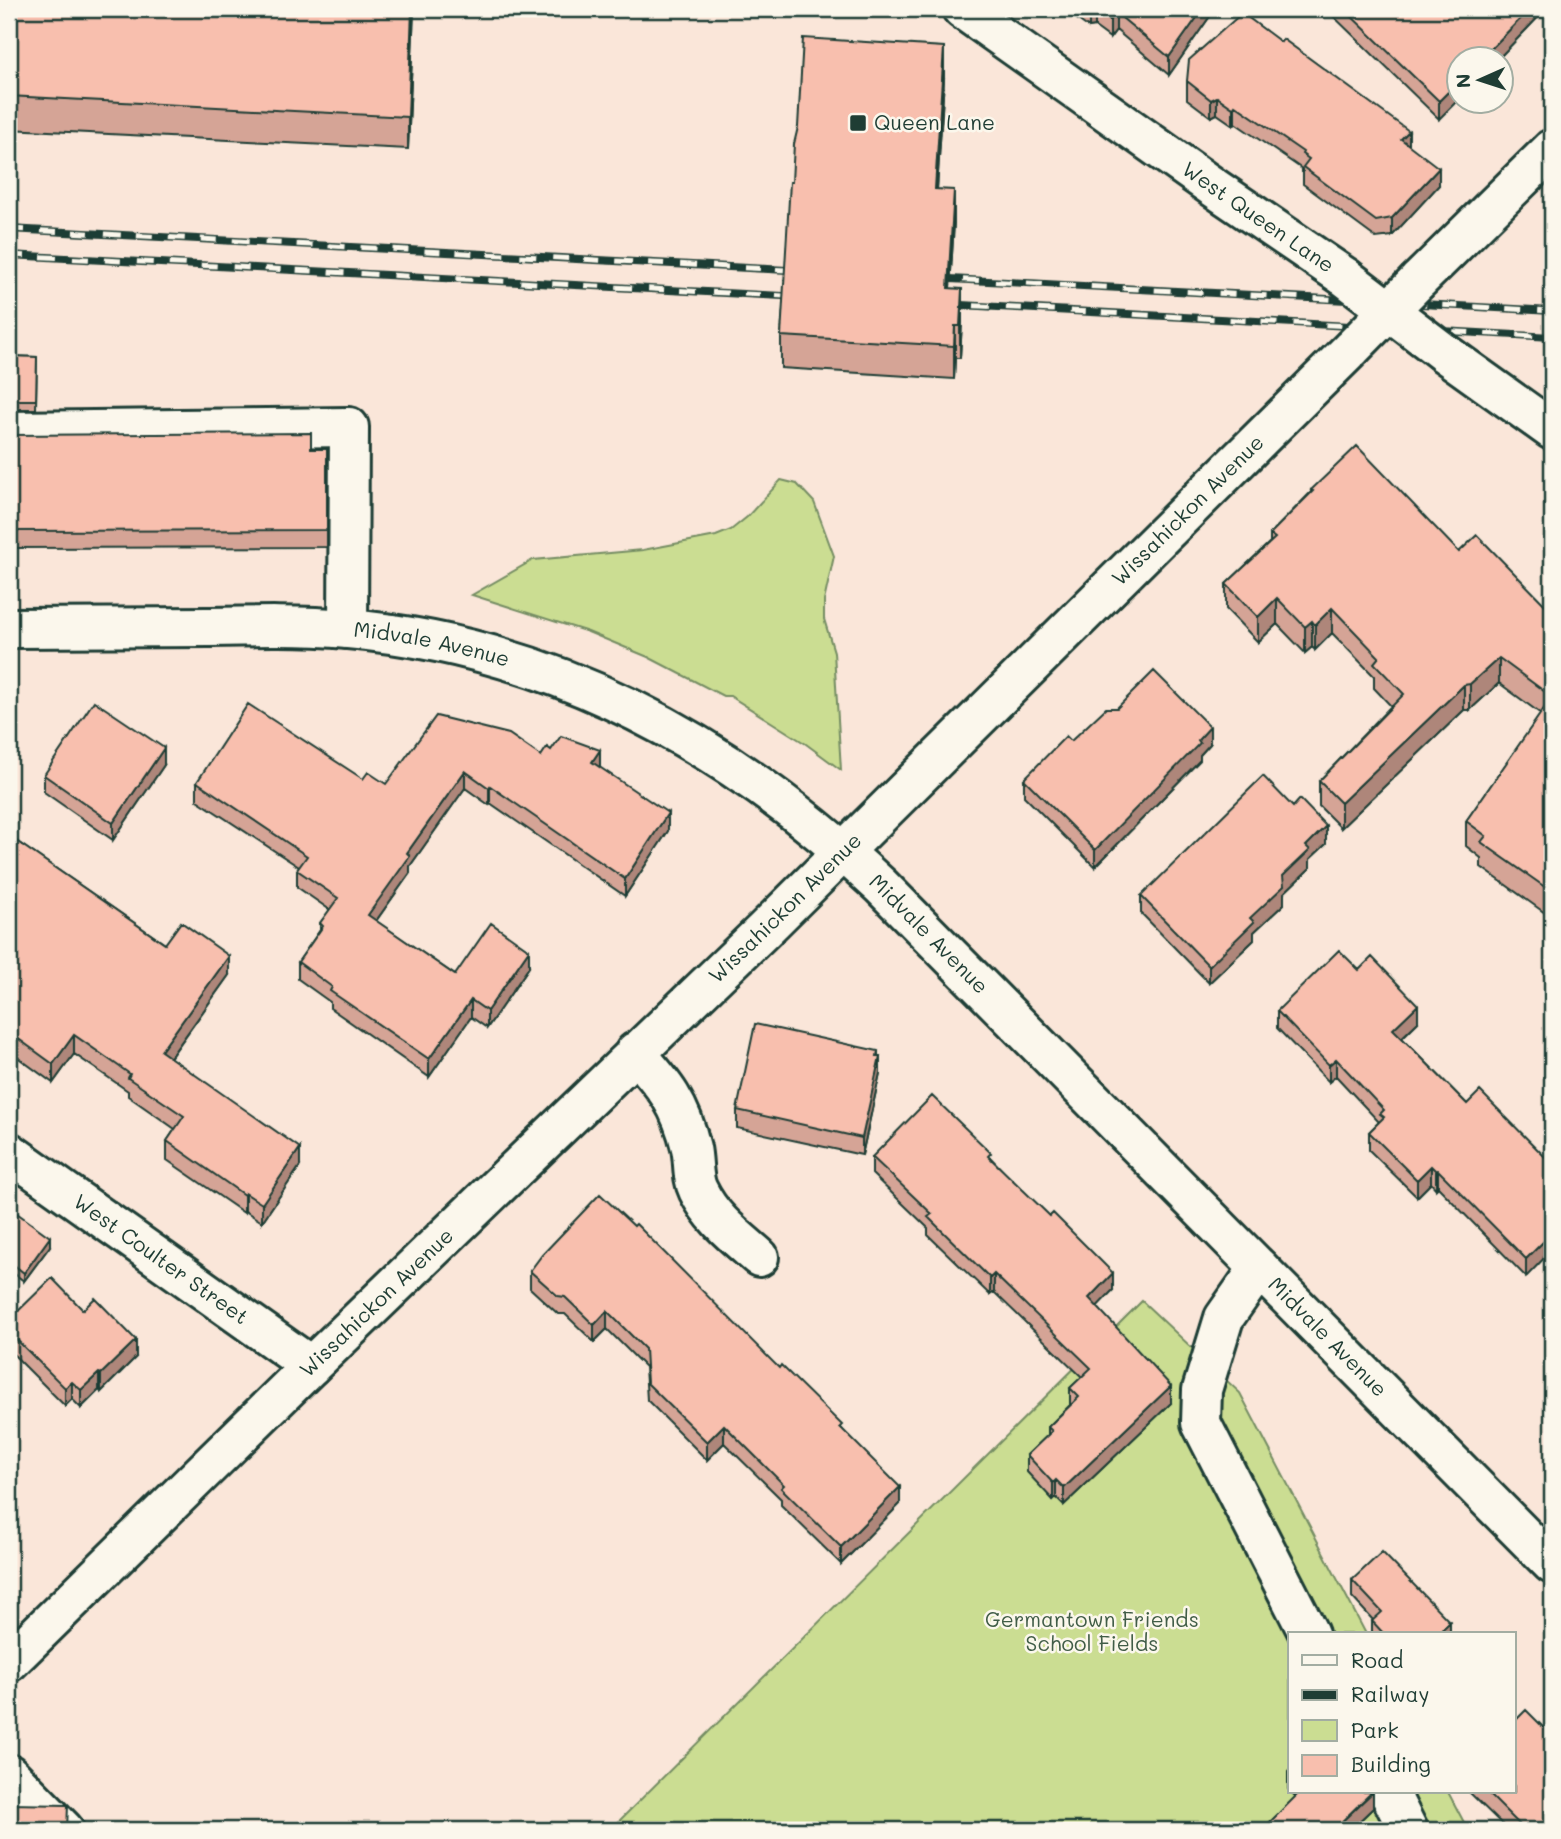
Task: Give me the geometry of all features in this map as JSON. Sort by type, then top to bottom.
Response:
[{"type":"street","name":"West Queen Lane","points":[[962,9],[1345,277],[1552,430]]},
{"type":"street","name":"Wissahickon Avenue","points":[[9,1661],[843,851],[1552,149]]},
{"type":"street","points":[[9,431],[349,427],[348,629]]},
{"type":"street","name":"Midvale Avenue","points":[[9,628],[287,626],[348,629],[443,643],[553,674],[611,697],[677,731],[791,807],[843,851],[1552,1564]]},
{"type":"street","points":[[635,1052],[664,1084],[682,1115],[692,1151],[696,1187],[713,1216],[759,1257]]},
{"type":"street","name":"West Coulter Street","points":[[9,1152],[311,1366]]},
{"type":"street","points":[[1259,1268],[1224,1318],[1202,1390],[1201,1423],[1308,1632]]},
{"type":"street","points":[[9,1774],[64,1830]]},
{"type":"street","points":[[1389,1794],[1408,1830]]},
{"type":"green space","points":[[781,480],[797,484],[814,502],[834,556],[824,601],[824,619],[834,652],[841,770],[806,744],[730,696],[723,696],[648,657],[588,632],[472,595],[533,560],[643,550],[716,536],[731,530],[747,517]]},
{"type":"green space","name":"Germantown Friends School Fields","points":[[1142,1301],[1240,1393],[1365,1632],[1288,1632],[1288,1794],[1449,1794],[1468,1830],[610,1830]]},
{"type":"building","points":[[9,9],[412,9],[408,117],[9,96]]},
{"type":"building","points":[[1095,9],[1203,9],[1169,57],[1116,13],[1110,20]]},
{"type":"building","points":[[1344,9],[1530,9],[1494,46],[1446,46],[1446,94],[1439,101]]},
{"type":"building","points":[[1242,13],[1281,42],[1283,39],[1409,131],[1401,139],[1439,168],[1392,218],[1376,221],[1303,167],[1309,159],[1303,152],[1235,105],[1233,108],[1217,97],[1211,100],[1187,81],[1189,60]]},
{"type":"building","points":[[803,38],[944,47],[935,189],[954,190],[948,288],[962,289],[960,326],[955,326],[954,346],[781,336],[790,182],[798,127]]},
{"type":"building","points":[[9,356],[37,357],[36,400],[9,400]]},
{"type":"building","points":[[311,433],[311,449],[327,449],[327,530],[9,531],[9,435]]},
{"type":"building","points":[[1357,446],[1459,552],[1477,535],[1552,612],[1552,697],[1499,658],[1470,684],[1464,685],[1341,803],[1319,781],[1404,694],[1374,663],[1379,657],[1332,608],[1315,625],[1312,621],[1305,627],[1277,598],[1258,617],[1226,584],[1275,538],[1270,534]]},
{"type":"building","points":[[1154,671],[1210,727],[1198,740],[1200,743],[1095,850],[1024,779],[1066,736],[1071,741],[1106,708],[1117,708]]},
{"type":"building","points":[[1552,697],[1552,892],[1481,842],[1486,836],[1466,821]]},
{"type":"building","points":[[94,701],[164,748],[113,823],[44,775]]},
{"type":"building","points":[[248,704],[363,779],[368,772],[386,784],[436,716],[509,734],[541,756],[547,747],[551,750],[561,736],[600,750],[592,762],[668,813],[625,879],[465,771],[407,853],[410,856],[368,915],[455,975],[491,923],[529,950],[487,1011],[471,1000],[429,1059],[330,991],[332,987],[298,962],[323,926],[320,923],[338,898],[297,870],[307,856],[197,782]]},
{"type":"building","points":[[1263,776],[1293,807],[1300,799],[1326,826],[1306,846],[1310,850],[1283,876],[1284,886],[1250,918],[1254,922],[1209,966],[1141,896]]},
{"type":"building","points":[[9,836],[165,944],[181,922],[229,956],[161,1051],[300,1148],[262,1204],[245,1193],[244,1195],[167,1141],[184,1116],[128,1078],[130,1074],[74,1035],[53,1064],[9,1032]]},
{"type":"building","points":[[1339,950],[1359,970],[1372,957],[1418,1005],[1393,1029],[1467,1104],[1480,1091],[1552,1164],[1552,1233],[1526,1259],[1438,1170],[1431,1166],[1417,1180],[1369,1132],[1384,1117],[1380,1114],[1384,1110],[1336,1059],[1329,1065],[1277,1011]]},
{"type":"building","points":[[755,1024],[878,1051],[877,1056],[880,1056],[862,1138],[737,1110]]},
{"type":"building","points":[[932,1096],[991,1153],[988,1156],[1050,1216],[1053,1213],[1113,1273],[1089,1298],[1171,1386],[1064,1488],[1056,1480],[1053,1483],[1027,1455],[1052,1431],[1048,1427],[1079,1397],[1070,1388],[1091,1368],[994,1274],[990,1278],[928,1217],[932,1214],[872,1157]]},
{"type":"building","points":[[600,1194],[634,1226],[636,1224],[779,1368],[781,1365],[900,1487],[841,1547],[781,1488],[784,1485],[724,1425],[707,1442],[647,1383],[645,1349],[607,1311],[594,1325],[565,1297],[558,1296],[530,1271]]},
{"type":"building","points":[[14,1211],[50,1237],[24,1273],[9,1261],[9,1219]]},
{"type":"building","points":[[52,1278],[83,1310],[95,1298],[136,1340],[81,1390],[72,1382],[65,1388],[9,1332],[9,1320]]},
{"type":"building","points":[[1382,1552],[1450,1622],[1439,1632],[1382,1632],[1372,1621],[1382,1612],[1352,1580]]},
{"type":"building","points":[[1526,1710],[1552,1736],[1552,1827],[1549,1830],[1525,1830],[1489,1794],[1516,1794],[1516,1720]]},
{"type":"building","points":[[1298,1794],[1370,1794],[1333,1830],[1272,1830],[1267,1825]]},
{"type":"building","points":[[9,1804],[68,1805],[67,1830],[9,1830]]},
{"type":"railway","points":[[9,229],[806,271]]},
{"type":"railway","points":[[9,255],[802,297]]},
{"type":"railway","points":[[931,278],[1552,311]]},
{"type":"railway","points":[[942,304],[1552,337]]},
{"type":"place","name":"Queen Lane","points":[[858,123]]}]
